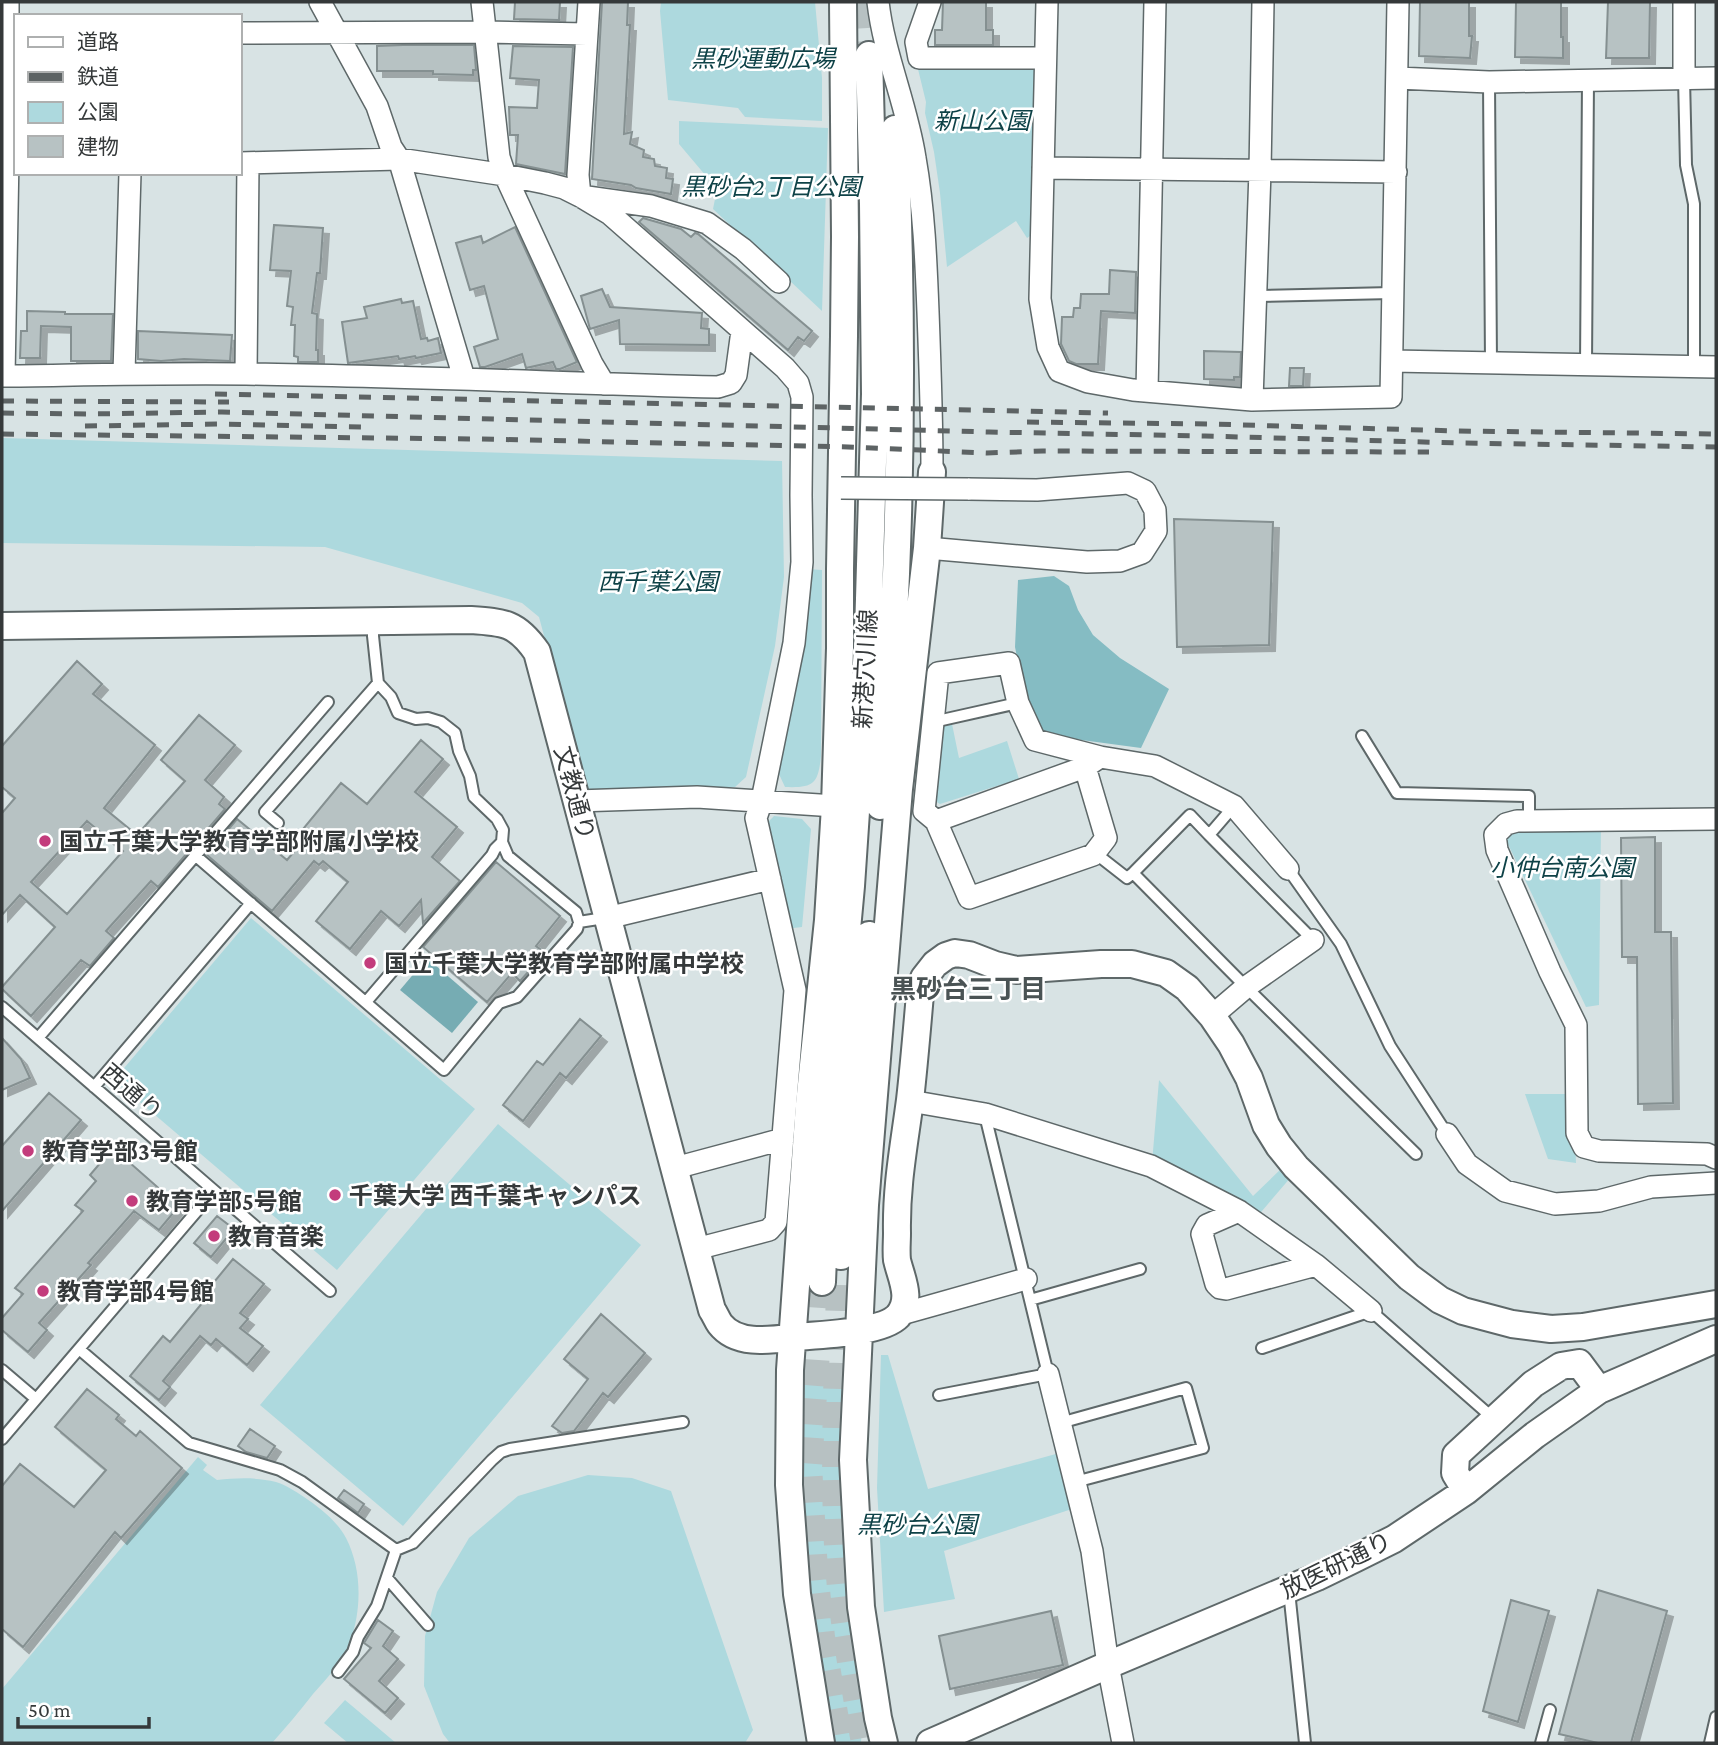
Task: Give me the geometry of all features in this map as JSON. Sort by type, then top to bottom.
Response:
[{"type":"street","points":[[8,2],[9,157],[3,376],[246,374],[718,387],[731,383],[736,376],[742,331]]},
{"type":"street","points":[[320,2],[377,106],[391,147],[399,159],[464,378]]},
{"type":"street","points":[[482,2],[499,157],[592,365],[604,384]]},
{"type":"street","points":[[580,196],[578,175],[589,2]]},
{"type":"street","points":[[821,1743],[797,1594],[789,1485],[789,1370],[809,1104],[828,920],[835,806],[840,648],[845,237],[843,2]]},
{"type":"street","points":[[878,2],[885,41],[915,157],[923,219],[932,472],[927,548],[898,802],[865,1205],[853,1460],[861,1607],[884,1743]]},
{"type":"street","points":[[930,2],[916,42],[919,58],[1045,58]]},
{"type":"street","points":[[1047,2],[1040,299],[1048,347],[1059,371],[1088,382],[1147,391],[1252,400],[1391,397],[1398,2]]},
{"type":"street","points":[[1147,391],[1155,2]]},
{"type":"street","points":[[1252,400],[1263,2]]},
{"type":"street","points":[[1684,2],[1684,78]]},
{"type":"street","points":[[242,33],[587,34]]},
{"type":"street","name":"新港穴川線","points":[[869,55],[875,394],[868,633],[851,886],[828,1135],[830,1283],[876,877],[896,575],[899,233],[895,130]]},
{"type":"street","points":[[1397,78],[1489,82],[1716,78]]},
{"type":"street","points":[[246,374],[244,163],[399,159],[545,183],[580,196],[610,214],[799,383],[802,397],[802,562],[794,643],[756,818],[794,990],[776,1222],[769,1230],[696,1249]]},
{"type":"street","points":[[1044,168],[1396,172]]},
{"type":"street","points":[[124,373],[130,175]]},
{"type":"street","points":[[580,196],[651,206],[707,223],[726,235],[779,282]]},
{"type":"street","points":[[1392,361],[1716,367]]},
{"type":"street","points":[[841,488],[1037,490],[1128,483],[1145,491],[1154,510],[1156,531],[1142,553],[1120,562],[1087,562],[927,548]]},
{"type":"street","name":"文教通り","points":[[2,626],[471,620],[512,626],[526,636],[537,652],[577,801],[602,918],[675,1168],[712,1310],[720,1324],[729,1332],[754,1340],[858,1331],[888,1323],[898,1315]]},
{"type":"street","points":[[1093,762],[1106,838],[1095,853],[969,898],[936,821],[924,811],[938,673],[1009,663],[1018,703],[1035,740],[1093,762],[1155,766],[1234,806],[1288,869]]},
{"type":"street","points":[[936,821],[1093,762]]},
{"type":"street","points":[[577,801],[697,797],[835,806]]},
{"type":"street","points":[[1716,819],[1517,821],[1506,824],[1495,835],[1497,849],[1576,1025],[1577,1133],[1584,1147],[1599,1151],[1707,1154],[1716,1158]]},
{"type":"street","points":[[602,918],[770,879]]},
{"type":"street","points":[[1212,1016],[1246,987],[1313,940]]},
{"type":"street","points":[[898,1315],[903,1308],[906,1293],[897,1258],[896,1211],[920,994],[923,978],[935,964],[955,953],[1016,970],[1132,964],[1166,974],[1187,988],[1212,1016],[1231,1044],[1249,1078],[1266,1125],[1296,1167],[1409,1277],[1440,1300],[1463,1311],[1500,1321],[1551,1329],[1583,1327],[1716,1304]]},
{"type":"street","points":[[910,1101],[985,1114],[1151,1166],[1239,1211],[1316,1265],[1371,1311]]},
{"type":"street","points":[[1447,1134],[1467,1164],[1505,1191],[1555,1204],[1599,1201],[1651,1187],[1716,1183]]},
{"type":"street","points":[[675,1168],[783,1139]]},
{"type":"street","points":[[1239,1211],[1207,1225],[1202,1234],[1216,1284],[1220,1288],[1226,1289],[1316,1265]]},
{"type":"street","points":[[898,1315],[1028,1290]]},
{"type":"street","name":"放医研通り","points":[[930,1743],[1317,1577],[1394,1539],[1466,1490],[1535,1435],[1598,1390],[1716,1339]]},
{"type":"street","points":[[1466,1490],[1455,1473],[1456,1455],[1533,1384],[1561,1366],[1579,1363],[1598,1390]]},
{"type":"street","points":[[1048,1374],[1092,1551],[1108,1665],[1123,1743]]},
{"type":"lane","points":[[1684,78],[1686,165],[1694,204],[1694,367]]},
{"type":"lane","points":[[1586,366],[1588,80]]},
{"type":"lane","points":[[1489,82],[1491,363]]},
{"type":"lane","points":[[1255,296],[1392,293]]},
{"type":"lane","points":[[196,856],[444,1070],[499,1003],[517,997],[576,929],[579,922],[576,912],[508,856],[502,842],[503,830],[497,819],[474,797],[470,776],[459,751],[455,733],[441,722],[428,718],[415,719],[398,713],[391,697],[378,683],[374,621]]},
{"type":"lane","points":[[38,1038],[196,856],[320,731],[378,683]]},
{"type":"lane","points":[[278,823],[265,812],[320,731],[328,702]]},
{"type":"lane","points":[[933,722],[1018,703]]},
{"type":"lane","points":[[1362,736],[1397,793],[1529,796],[1529,821]]},
{"type":"lane","points":[[1209,835],[1234,806]]},
{"type":"lane","points":[[1095,853],[1127,878],[1190,815],[1313,940]]},
{"type":"lane","points":[[366,1002],[502,842]]},
{"type":"lane","points":[[1288,869],[1341,944],[1390,1046],[1447,1134]]},
{"type":"lane","points":[[1133,873],[1416,1154]]},
{"type":"lane","points":[[94,1087],[251,903]]},
{"type":"lane","points":[[579,922],[602,918]]},
{"type":"lane","name":"西通り","points":[[2,1007],[330,1291]]},
{"type":"lane","points":[[939,1395],[1048,1374],[985,1114]]},
{"type":"lane","points":[[2,1439],[214,1191]]},
{"type":"lane","points":[[1028,1290],[1140,1269]]},
{"type":"lane","points":[[1262,1348],[1371,1311],[1494,1419]]},
{"type":"lane","points":[[79,1349],[189,1443],[257,1462],[291,1476],[397,1550]]},
{"type":"lane","points":[[2,1370],[36,1399]]},
{"type":"lane","points":[[1060,1423],[1186,1388],[1203,1448],[1075,1482]]},
{"type":"lane","points":[[338,1672],[353,1652],[358,1637],[377,1606],[397,1550],[413,1543],[501,1452],[683,1422]]},
{"type":"lane","points":[[387,1578],[428,1625]]},
{"type":"lane","points":[[1289,1588],[1305,1743]]},
{"type":"lane","points":[[1541,1743],[1550,1710]]},
{"type":"lane","points":[[1710,1743],[1716,1717]]},
{"type":"green space","name":"黒砂運動広場","points":[[661,2],[815,2],[822,78],[822,121],[745,117],[738,108],[668,100]]},
{"type":"green space","name":"新山公園","points":[[917,65],[1031,66],[1037,74],[1034,228],[1027,238],[1016,221],[947,267],[934,152]]},
{"type":"green space","name":"黒砂台2丁目公園","points":[[679,121],[828,128],[822,311],[713,209],[717,189],[679,144]]},
{"type":"green space","name":"西千葉公園","points":[[2,438],[782,461],[784,577],[775,646],[746,777],[735,787],[586,792],[539,617],[522,603],[325,547],[2,543]]},
{"type":"green space","points":[[807,569],[822,570],[821,756],[818,773],[813,782],[802,787],[785,787],[778,772]]},
{"type":"green space","points":[[952,724],[959,758],[1007,741],[1019,779],[940,804],[932,799],[939,732],[945,725]]},
{"type":"green space","points":[[774,816],[802,819],[811,829],[802,927],[785,929],[761,829]]},
{"type":"green space","name":"小仲台南公園","points":[[1601,824],[1599,1005],[1586,1007],[1505,838],[1514,826]]},
{"type":"green space","points":[[251,918],[475,1109],[337,1270],[114,1080]]},
{"type":"green space","points":[[1159,1080],[1253,1196],[1282,1168],[1291,1177],[1256,1218],[1152,1163]]},
{"type":"green space","points":[[1525,1094],[1573,1094],[1576,1163],[1548,1159]]},
{"type":"green space","points":[[498,1124],[641,1245],[403,1526],[260,1405]]},
{"type":"green space","name":"黒砂台公園","points":[[881,1355],[888,1355],[928,1489],[1063,1452],[1075,1508],[944,1551],[955,1599],[884,1612],[877,1488]]},
{"type":"green space","points":[[848,1370],[863,1705],[861,1742],[832,1743],[801,1539],[803,1375]]},
{"type":"green space","points":[[198,1457],[207,1465],[203,1470],[217,1480],[261,1479],[287,1486],[322,1510],[342,1532],[355,1563],[358,1603],[350,1642],[339,1663],[272,1743],[2,1743],[2,1689]]},
{"type":"green space","points":[[588,1475],[632,1478],[671,1491],[753,1730],[745,1743],[450,1743],[443,1734],[424,1686],[425,1636],[437,1592],[469,1538],[518,1496]]},
{"type":"green space","points":[[345,1700],[396,1743],[348,1743],[324,1723]]},
{"type":"shaded area","points":[[1054,576],[1069,586],[1078,610],[1093,635],[1120,658],[1169,689],[1141,748],[1037,734],[1029,717],[1015,647],[1018,580]]},
{"type":"shaded area","points":[[427,958],[478,1002],[452,1033],[400,990]]},
{"type":"building","points":[[515,2],[560,2],[559,20],[514,19]]},
{"type":"building","points":[[602,2],[628,2],[627,25],[630,25],[624,134],[632,132],[630,144],[644,150],[643,157],[654,159],[655,166],[667,168],[666,178],[673,179],[671,194],[592,179]]},
{"type":"building","points":[[943,2],[986,2],[986,30],[993,30],[993,45],[935,45],[935,30],[942,30]]},
{"type":"building","points":[[1420,2],[1469,2],[1469,36],[1472,36],[1470,58],[1419,56]]},
{"type":"building","points":[[1516,2],[1561,2],[1563,58],[1515,57]]},
{"type":"building","points":[[1608,2],[1650,2],[1649,58],[1606,58]]},
{"type":"building","points":[[474,45],[476,70],[473,70],[473,75],[433,74],[433,71],[377,71],[377,46]]},
{"type":"building","points":[[513,46],[573,47],[565,174],[516,164],[518,135],[510,135],[509,107],[537,108],[539,80],[510,78]]},
{"type":"building","points":[[643,218],[681,229],[691,237],[695,233],[698,234],[812,331],[804,341],[798,337],[788,350],[639,222]]},
{"type":"building","points":[[274,225],[323,228],[320,273],[317,273],[312,313],[317,314],[318,362],[298,362],[298,357],[294,356],[295,325],[291,325],[293,307],[287,306],[291,271],[270,270]]},
{"type":"building","points":[[515,227],[577,362],[560,369],[556,369],[553,362],[526,368],[522,354],[480,367],[474,347],[498,339],[484,286],[470,290],[456,243],[481,236],[483,243]]},
{"type":"building","points":[[1110,270],[1136,272],[1135,313],[1101,311],[1098,364],[1076,364],[1069,361],[1061,344],[1062,317],[1073,317],[1074,308],[1080,308],[1081,294],[1109,294]]},
{"type":"building","points":[[602,289],[610,307],[702,313],[701,328],[709,329],[709,345],[620,344],[619,320],[590,329],[581,296]]},
{"type":"building","points":[[401,299],[402,303],[413,301],[421,339],[427,338],[428,341],[438,338],[441,353],[416,358],[399,359],[398,356],[348,363],[342,322],[367,318],[364,307]]},
{"type":"building","points":[[27,311],[113,314],[111,361],[71,361],[71,327],[41,326],[40,358],[20,358],[21,331],[27,331]]},
{"type":"building","points":[[138,331],[232,335],[230,361],[138,359]]},
{"type":"building","points":[[1204,351],[1241,352],[1240,377],[1234,377],[1234,380],[1204,379]]},
{"type":"building","points":[[1290,368],[1304,368],[1303,386],[1289,386]]},
{"type":"building","points":[[1174,519],[1273,522],[1269,645],[1177,647]]},
{"type":"building","points":[[77,661],[102,684],[93,694],[155,745],[104,808],[137,835],[185,781],[161,760],[199,715],[235,745],[205,780],[224,797],[219,804],[225,809],[158,887],[151,881],[106,931],[114,938],[90,966],[81,960],[31,1016],[2,987],[55,927],[20,895],[2,915],[2,813],[15,798],[2,787],[2,746]],"holes":[[[87,821],[123,851],[67,914],[31,882]]]},
{"type":"building","points":[[421,740],[443,759],[415,792],[457,827],[432,857],[460,881],[423,923],[421,900],[399,926],[381,911],[350,949],[316,921],[348,882],[323,861],[319,865],[314,861],[272,911],[207,855],[237,819],[287,860],[304,840],[298,835],[341,783],[367,804]]},
{"type":"building","points":[[1655,837],[1655,932],[1671,932],[1673,1103],[1638,1104],[1637,957],[1622,957],[1621,838]]},
{"type":"building","points":[[496,862],[560,916],[536,946],[545,953],[520,981],[512,973],[487,1002],[423,947]]},
{"type":"building","points":[[580,1019],[601,1036],[566,1078],[560,1073],[523,1121],[503,1105],[537,1061],[543,1065]]},
{"type":"building","points":[[2,1038],[21,1059],[30,1078],[2,1090]]},
{"type":"building","name":"教育学部3号館","points":[[49,1093],[81,1120],[2,1211],[2,1146]]},
{"type":"building","points":[[113,1148],[179,1206],[159,1230],[134,1211],[88,1263],[91,1265],[39,1323],[47,1330],[28,1352],[2,1330],[2,1318],[23,1294],[15,1288],[83,1211],[75,1205],[96,1181],[90,1175]]},
{"type":"building","name":"教育音楽","points":[[217,1216],[234,1229],[211,1257],[194,1243]]},
{"type":"building","points":[[233,1259],[264,1284],[240,1313],[248,1319],[240,1328],[263,1346],[247,1365],[216,1339],[211,1345],[200,1336],[163,1381],[170,1387],[159,1400],[130,1376],[163,1336],[170,1342],[213,1290],[210,1287]]},
{"type":"building","points":[[601,1314],[645,1353],[608,1397],[603,1393],[574,1431],[562,1433],[552,1426],[588,1379],[564,1359]]},
{"type":"building","points":[[87,1389],[119,1415],[116,1419],[136,1436],[140,1431],[182,1468],[121,1538],[115,1532],[23,1647],[2,1629],[2,1486],[20,1464],[74,1507],[106,1470],[55,1427]]},
{"type":"building","points":[[250,1429],[275,1446],[267,1458],[246,1452],[238,1446]]},
{"type":"building","points":[[344,1490],[364,1504],[358,1513],[338,1498]]},
{"type":"building","points":[[1598,1590],[1667,1611],[1631,1743],[1598,1743],[1559,1734]]},
{"type":"building","points":[[1511,1600],[1549,1611],[1518,1722],[1483,1711]]},
{"type":"building","points":[[1051,1611],[1063,1665],[950,1689],[939,1636]]},
{"type":"building","points":[[378,1620],[393,1631],[383,1646],[398,1659],[379,1681],[398,1698],[385,1713],[344,1679],[371,1648],[364,1643]]},
{"type":"tunnel","points":[[866,2],[869,55]]},
{"type":"tunnel","points":[[822,1282],[809,1465],[822,1637],[840,1743]]},
{"type":"tunnel","points":[[839,1285],[836,1528],[845,1631],[864,1743]]},
{"type":"railway","points":[[215,394],[1108,413]]},
{"type":"railway","points":[[2,401],[229,402]]},
{"type":"railway","points":[[2,413],[222,412],[1716,447]]},
{"type":"railway","points":[[1027,422],[1716,434]]},
{"type":"railway","points":[[85,426],[220,424],[361,427]]},
{"type":"railway","points":[[2,434],[481,439],[848,447],[987,453],[1429,452]]},
{"type":"place","name":"国立千葉大学教育学部附属小学校","points":[[45,841]]},
{"type":"place","name":"国立千葉大学教育学部附属中学校","points":[[370,963]]},
{"type":"place","name":"教育学部3号館","points":[[28,1151]]},
{"type":"place","name":"千葉大学 西千葉キャンパス","points":[[335,1195]]},
{"type":"place","name":"教育学部5号館","points":[[132,1201]]},
{"type":"place","name":"教育音楽","points":[[214,1236]]},
{"type":"place","name":"教育学部4号館","points":[[43,1291]]},
{"type":"district","name":"黒砂台三丁目","points":[[968,989]]}]
